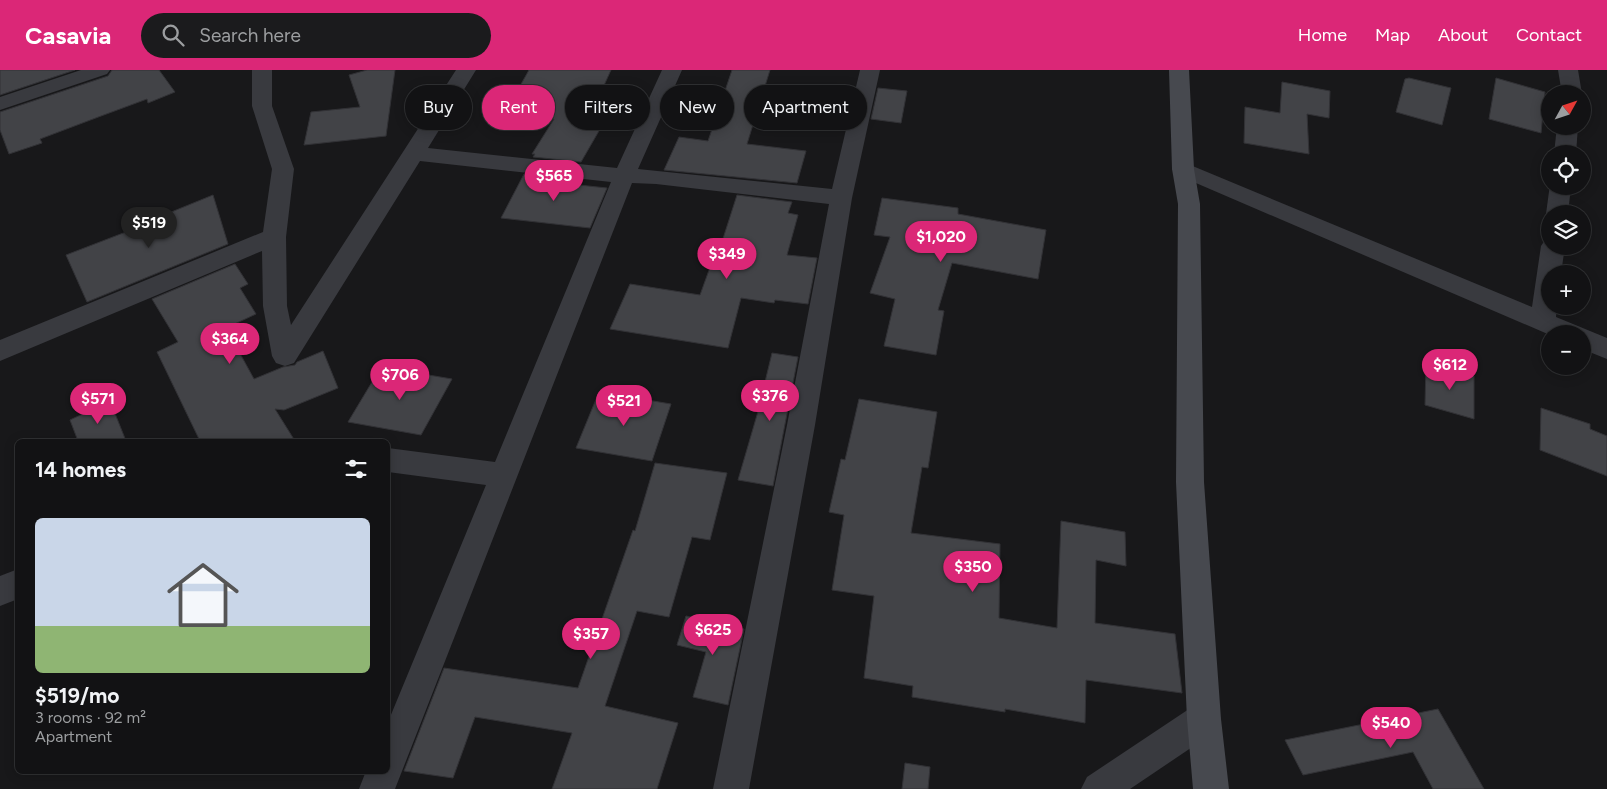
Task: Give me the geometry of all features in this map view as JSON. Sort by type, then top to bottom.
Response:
[{"type":"street","points":[[0,104],[100,70]]},
{"type":"street","points":[[262,70],[262,106],[283,169],[274,237],[275,306],[285,356],[466,70]]},
{"type":"street","points":[[390,758],[624,176],[672,70]]},
{"type":"street","points":[[731,789],[801,425],[842,198],[870,70]]},
{"type":"street","points":[[1179,70],[1183,169],[1189,204],[1190,482],[1204,719],[1211,789]]},
{"type":"street","points":[[1568,70],[1570,85]]},
{"type":"street","points":[[413,154],[624,176],[656,177],[842,198]]},
{"type":"street","points":[[1183,169],[1552,325]]},
{"type":"street","points":[[0,351],[274,237]]},
{"type":"street","points":[[1543,321],[1551,255]]},
{"type":"street","points":[[1591,342],[1607,349]]},
{"type":"street","points":[[390,460],[504,475]]},
{"type":"street","points":[[0,592],[15,584]]},
{"type":"street","points":[[1099,789],[1204,719]]},
{"type":"street","points":[[377,789],[383,774]]},
{"type":"building","points":[[0,70],[75,70],[0,95]]},
{"type":"building","points":[[112,70],[159,70],[175,92],[148,103],[147,99],[101,116],[40,139],[42,143],[9,154],[0,130],[0,112],[108,76]]},
{"type":"building","points":[[367,70],[395,70],[386,136],[304,145],[311,112],[360,107],[349,75]]},
{"type":"building","points":[[529,70],[611,70],[604,85],[565,85],[565,130],[599,130],[581,162],[533,157],[535,154],[532,154],[547,130],[555,130],[555,85],[521,85]]},
{"type":"building","points":[[732,70],[770,70],[765,85],[744,85],[744,130],[751,130],[747,144],[806,151],[797,183],[664,170],[679,137],[708,141],[712,130],[734,130],[734,85],[727,85]]},
{"type":"building","points":[[1409,78],[1451,88],[1442,125],[1396,112],[1405,79]]},
{"type":"building","points":[[1496,78],[1541,91],[1541,133],[1489,119]]},
{"type":"building","points":[[1282,82],[1330,91],[1329,118],[1307,114],[1309,154],[1244,143],[1245,107],[1280,113]]},
{"type":"building","points":[[878,88],[907,91],[901,123],[871,119]]},
{"type":"building","points":[[524,174],[571,180],[569,184],[607,188],[590,228],[501,218]]},
{"type":"building","points":[[213,195],[228,244],[87,302],[66,255],[165,217],[164,215]]},
{"type":"building","points":[[737,195],[792,202],[788,213],[798,215],[787,255],[817,258],[808,304],[775,300],[774,303],[741,298],[728,348],[610,329],[630,284],[700,295],[717,248],[720,248]]},
{"type":"building","points":[[882,198],[958,208],[958,214],[1046,230],[1038,279],[952,263],[938,310],[944,311],[936,355],[884,346],[895,299],[870,293],[890,237],[874,235]]},
{"type":"building","points":[[235,264],[248,284],[240,288],[256,314],[226,328],[254,379],[283,367],[295,365],[297,362],[323,351],[338,388],[284,410],[275,409],[294,439],[199,439],[157,352],[178,342],[152,299]]},
{"type":"building","points":[[772,353],[798,357],[773,486],[738,480],[757,415]]},
{"type":"building","points":[[1426,363],[1474,376],[1474,419],[1425,405]]},
{"type":"building","points":[[381,367],[452,379],[421,435],[348,422]]},
{"type":"building","points":[[599,392],[671,404],[652,461],[576,448]]},
{"type":"building","points":[[859,399],[937,412],[928,468],[922,467],[911,533],[1000,544],[999,618],[1057,628],[1061,521],[1125,532],[1126,566],[1096,560],[1095,623],[1175,634],[1182,693],[1086,680],[1085,723],[1005,709],[1005,712],[912,697],[913,686],[864,678],[874,596],[832,590],[844,515],[829,512],[841,459],[845,460]]},
{"type":"building","points":[[110,401],[125,439],[77,439],[70,420]]},
{"type":"building","points":[[1541,408],[1590,424],[1590,429],[1607,436],[1607,476],[1540,450]]},
{"type":"building","points":[[655,463],[727,473],[710,540],[692,537],[669,617],[637,611],[605,706],[678,723],[657,789],[552,789],[572,733],[475,717],[453,778],[404,771],[444,668],[578,688],[633,530],[635,531]]},
{"type":"building","points":[[686,616],[744,629],[728,705],[693,697],[706,652],[677,645]]},
{"type":"building","points":[[1438,709],[1484,789],[1433,789],[1413,752],[1303,775],[1285,740]]},
{"type":"building","points":[[905,763],[930,767],[928,789],[902,789]]}]
